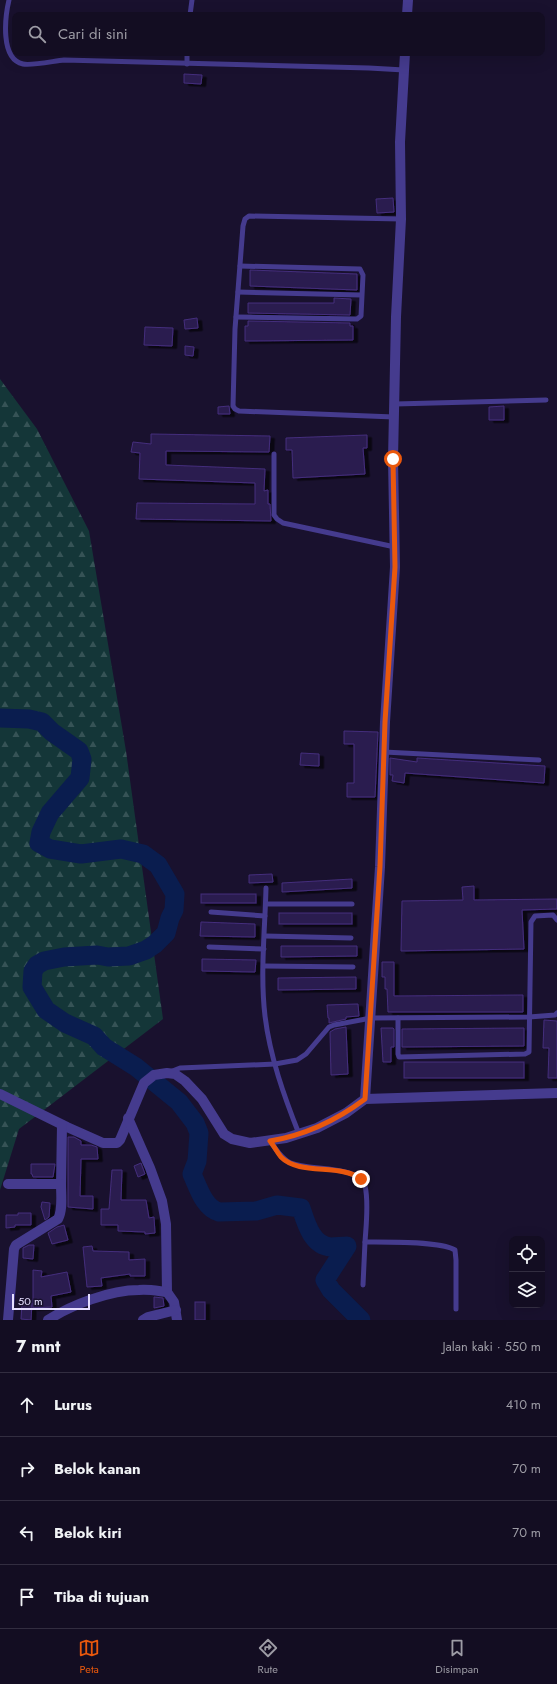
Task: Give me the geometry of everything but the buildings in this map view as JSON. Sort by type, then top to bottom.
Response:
[{"type":"street","points":[[407,12],[408,0]]},
{"type":"street","points":[[365,1099],[380,866],[384,752],[395,547],[393,459],[396,317],[401,219],[400,142],[405,56]]},
{"type":"street","points":[[0,1094],[62,1125],[104,1143],[116,1144],[120,1140],[144,1083],[154,1075],[167,1073],[175,1074],[185,1081],[202,1099],[224,1134],[239,1141],[250,1143],[270,1141],[317,1128],[346,1114],[365,1099],[557,1093]]},
{"type":"street","points":[[128,1118],[150,1168],[162,1201],[166,1224],[167,1292],[174,1302],[176,1315],[148,1317],[143,1320]]},
{"type":"street","points":[[8,1320],[14,1249],[16,1245],[58,1219],[61,1210],[62,1125]]},
{"type":"street","points":[[8,1184],[61,1184]]},
{"type":"street","points":[[48,1320],[77,1304],[129,1290],[167,1292]]},
{"type":"lane","points":[[9,0],[4,37],[6,49],[13,59],[22,64],[64,60],[404,70]]},
{"type":"lane","points":[[190,12],[192,0]]},
{"type":"lane","points":[[186,64],[187,56]]},
{"type":"lane","points":[[394,417],[239,411],[235,409],[233,398],[236,317],[243,226],[245,219],[249,216],[401,219]]},
{"type":"lane","points":[[236,317],[357,319],[360,316],[363,275],[360,270],[240,266]]},
{"type":"lane","points":[[238,292],[361,295]]},
{"type":"lane","points":[[395,404],[546,400]]},
{"type":"lane","points":[[274,454],[274,515],[277,519],[283,523],[395,547]]},
{"type":"lane","points":[[384,752],[539,760]]},
{"type":"lane","points":[[266,888],[264,949],[265,1016],[275,1064],[287,1104],[299,1134]]},
{"type":"lane","points":[[266,904],[352,904]]},
{"type":"lane","points":[[211,912],[265,916]]},
{"type":"lane","points":[[398,1018],[399,1057],[525,1054],[529,1052],[528,1017],[531,922],[535,916],[553,915],[557,920]]},
{"type":"lane","points":[[265,936],[351,938]]},
{"type":"lane","points":[[209,947],[264,949]]},
{"type":"lane","points":[[264,966],[353,968]]},
{"type":"lane","points":[[167,1073],[180,1068],[275,1064],[297,1060],[306,1054],[326,1031],[334,1025],[371,1018],[528,1017],[555,1015],[557,1013]]},
{"type":"lane","points":[[270,1141],[282,1157],[291,1163],[344,1172],[356,1175],[361,1179],[365,1186],[366,1199],[363,1285]]},
{"type":"lane","points":[[365,1242],[433,1245],[449,1247],[455,1250],[456,1309]]},
{"type":"green space","points":[[0,379],[37,429],[89,531],[126,751],[163,1019],[19,1129],[0,1190]]},
{"type":"waterway","points":[[0,718],[29,719],[42,722],[52,732],[79,751],[82,759],[80,778],[50,813],[41,832],[39,843],[50,849],[81,854],[121,849],[143,854],[158,865],[175,894],[174,910],[166,933],[155,944],[146,950],[129,956],[108,957],[97,955],[64,957],[44,961],[37,965],[33,971],[32,987],[46,1010],[65,1023],[94,1036],[104,1047],[136,1067],[179,1102],[195,1123],[199,1133],[197,1161],[192,1174],[205,1202],[209,1206],[219,1212],[256,1211],[277,1205],[301,1208],[311,1233],[319,1243],[324,1246],[331,1247],[347,1246],[325,1280],[331,1290],[361,1320]]},
{"type":"route","points":[[361,1179],[356,1175],[344,1172],[312,1168],[291,1163],[282,1157],[270,1141],[286,1138],[317,1128],[346,1114],[365,1099],[380,866],[385,722],[395,567],[393,459]]}]
